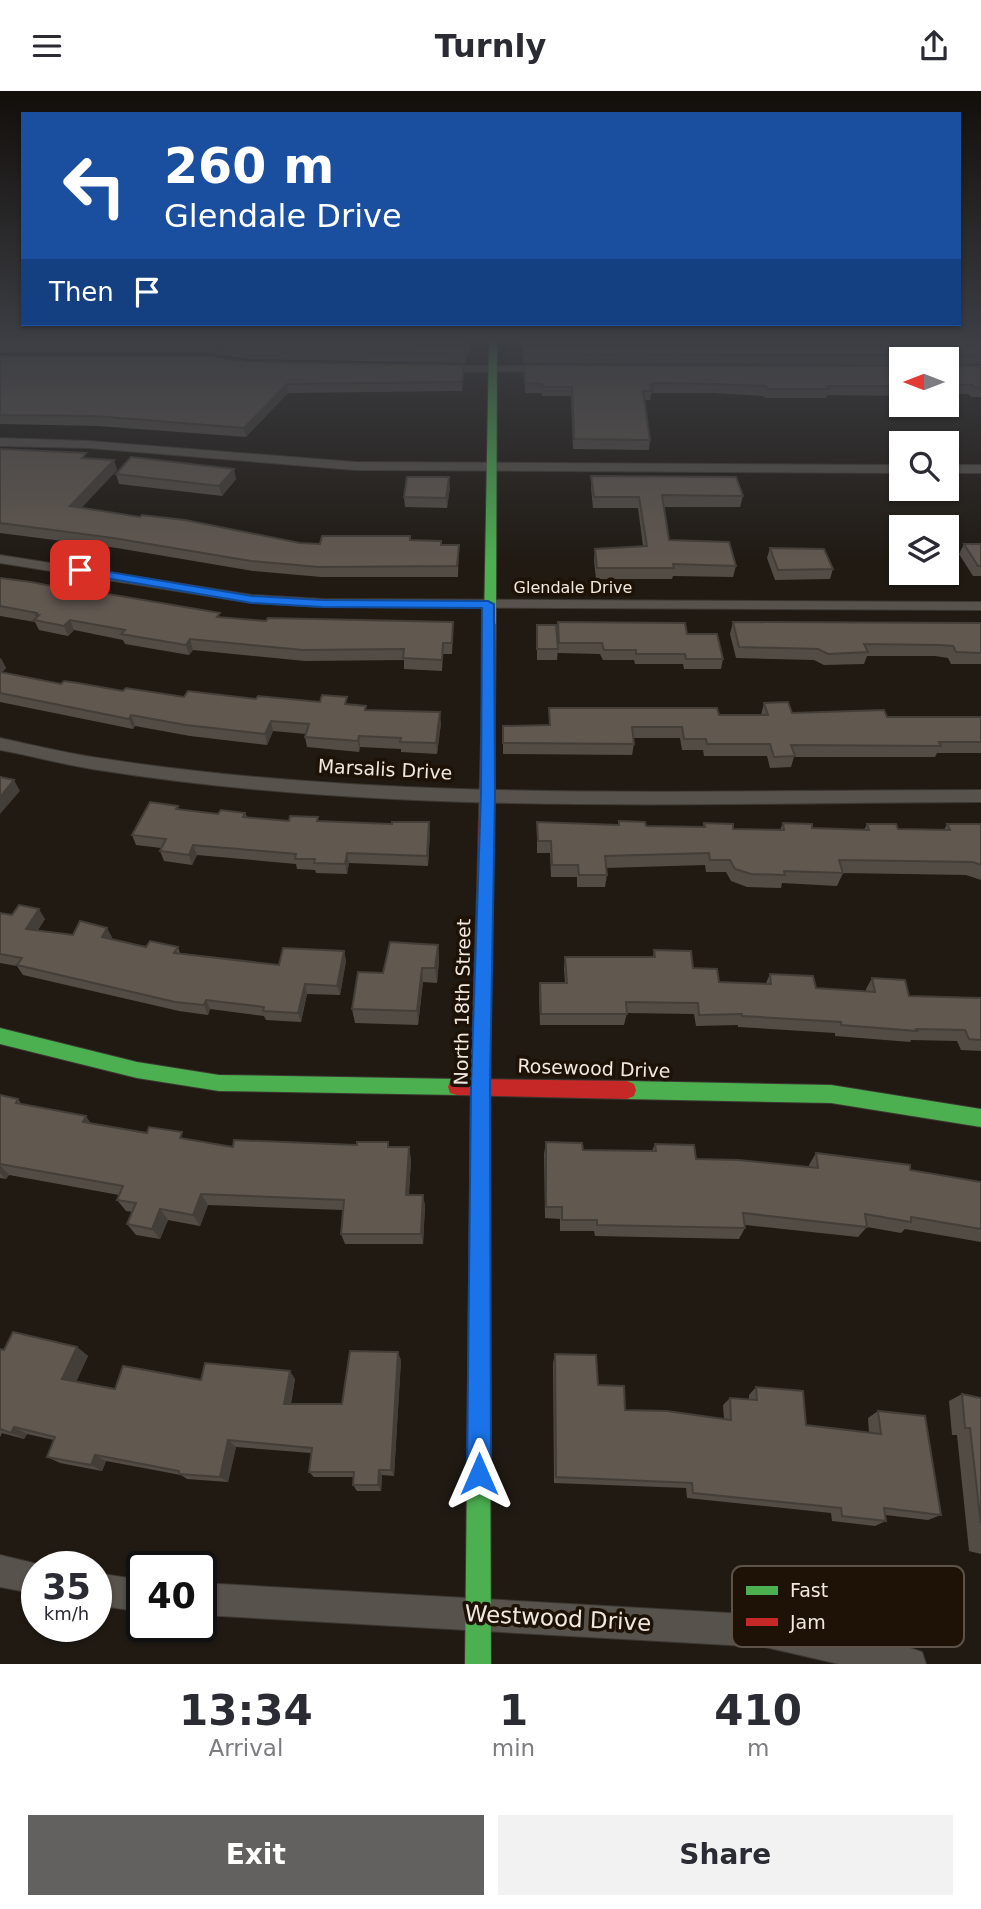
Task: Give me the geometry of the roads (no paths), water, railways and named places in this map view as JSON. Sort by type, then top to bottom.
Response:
[{"type":"street","name":"North 18th Street","points":[[478,1664],[480,1086],[488,794],[492,414]]},
{"type":"street","points":[[0,442],[95,444],[294,463],[491,468],[889,469]]},
{"type":"street","points":[[959,469],[981,469]]},
{"type":"street","name":"Glendale Drive","points":[[0,559],[252,599],[322,603],[981,606]]},
{"type":"street","name":"Marsalis Drive","points":[[0,744],[107,766],[347,789],[488,794],[981,796]]},
{"type":"street","name":"Rosewood Drive","points":[[0,1036],[137,1070],[219,1083],[831,1094],[981,1118]]},
{"type":"street","points":[[0,1571],[21,1575]]},
{"type":"street","name":"Westwood Drive","points":[[217,1600],[732,1629]]},
{"type":"street","name":"Westwood Drive","points":[[835,1647],[910,1664]]}]
